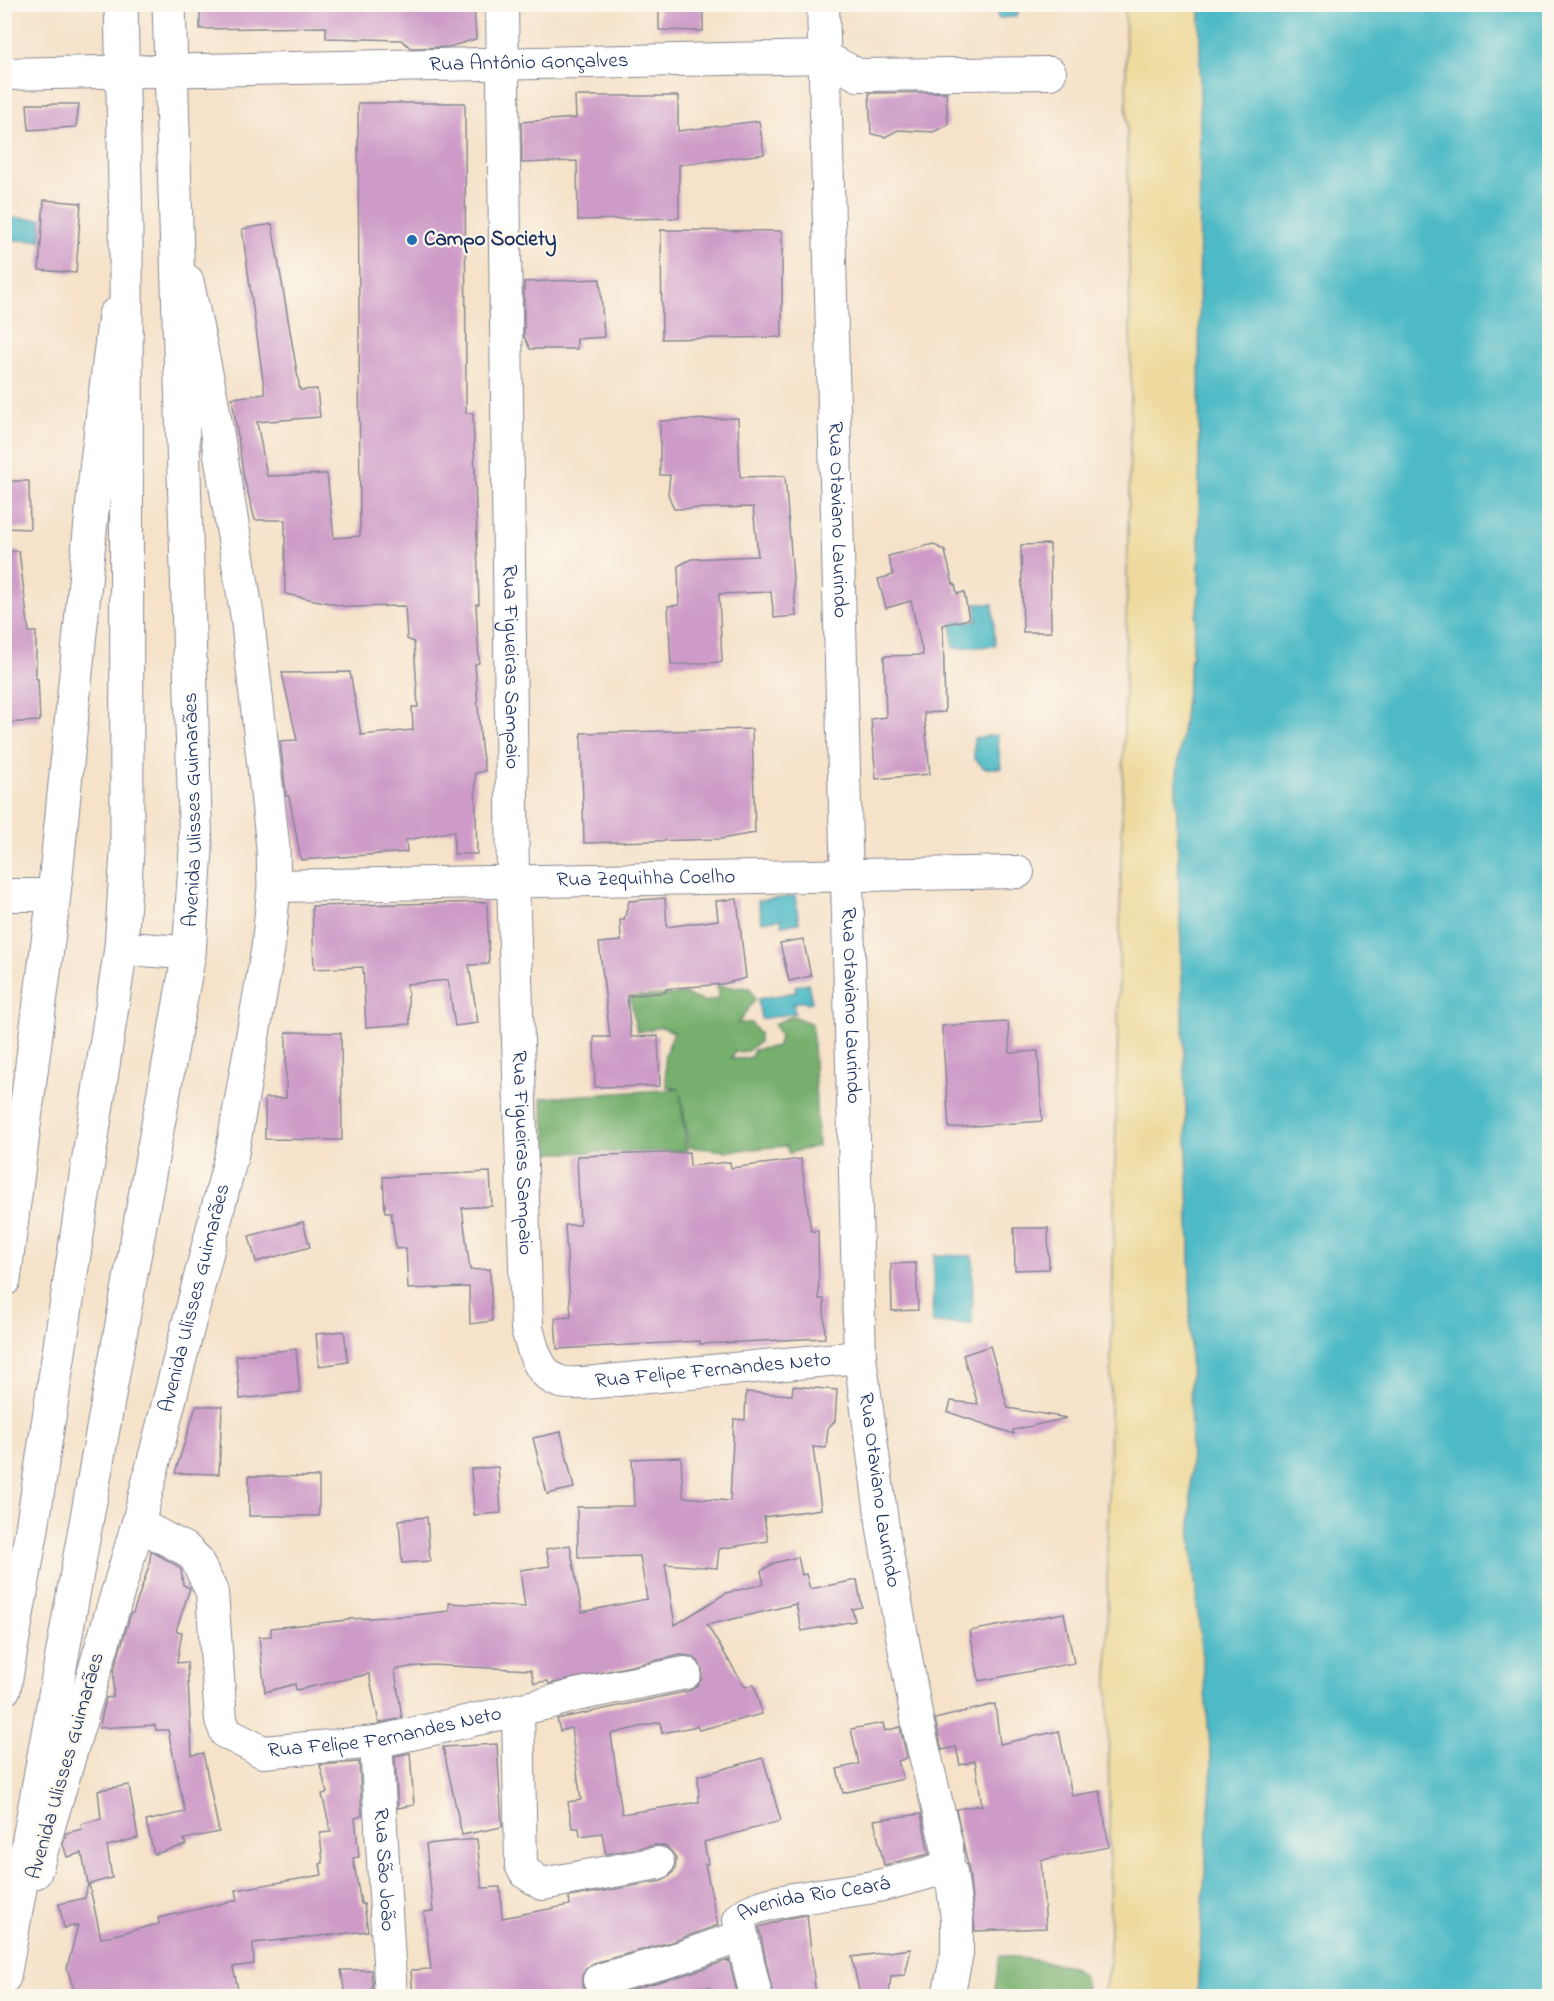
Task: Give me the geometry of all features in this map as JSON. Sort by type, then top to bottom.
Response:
[{"type":"main road","points":[[4,1689],[32,1535],[121,948],[127,852],[126,230],[122,4]]},
{"type":"main road","name":"Avenida Ulisses Guimarães","points":[[5,1973],[189,953],[196,850],[169,4]]},
{"type":"main road","points":[[4,1280],[54,895],[97,461],[126,230]]},
{"type":"main road","name":"Avenida Ulisses Guimarães","points":[[5,1973],[138,1524],[232,1153],[268,949],[274,886],[273,847],[247,615],[211,397],[177,235]]},
{"type":"main road","points":[[121,948],[189,953]]},
{"type":"street","name":"Rua Figueiras Sampaio","points":[[502,4],[513,881],[526,1328]]},
{"type":"street","name":"Rua Otaviano Laurindo","points":[[823,4],[860,1357],[886,1547],[919,1730],[947,1846],[948,1867],[951,1872],[957,1919],[957,1954],[948,1996]]},
{"type":"street","name":"Rua Antônio Gonçalves","points":[[4,74],[824,57],[858,75],[1050,73]]},
{"type":"street","name":"Rua Zequihha Coelho","points":[[274,886],[1018,872]]},
{"type":"street","points":[[4,895],[54,895]]},
{"type":"street","name":"Rua Felipe Fernandes Neto","points":[[526,1328],[535,1356],[547,1374],[561,1382],[585,1383],[860,1357]]},
{"type":"street","name":"Rua Felipe Fernandes Neto","points":[[138,1524],[196,1558],[212,1592],[221,1720],[226,1733],[263,1752],[376,1742],[685,1672]]},
{"type":"street","points":[[518,1710],[522,1865],[526,1873],[536,1882],[543,1884],[658,1863]]},
{"type":"street","name":"Rua São João","points":[[376,1742],[391,1996]]},
{"type":"street","name":"Avenida Rio Ceará","points":[[599,1980],[676,1959],[742,1936],[739,1920],[747,1911],[799,1898],[874,1887],[948,1867]]},
{"type":"street","points":[[742,1936],[756,1996]]},
{"type":"green space","points":[[717,986],[750,988],[755,1000],[738,1023],[751,1023],[759,1033],[759,1042],[747,1051],[735,1052],[731,1058],[751,1057],[754,1050],[778,1046],[780,1036],[774,1024],[793,1016],[812,1024],[818,1146],[789,1153],[786,1146],[728,1151],[689,1147],[680,1092],[687,1151],[549,1153],[541,1098],[680,1089],[667,1087],[664,1057],[674,1032],[661,1027],[637,1032],[630,997],[684,994],[704,1002],[719,998]]},
{"type":"green space","points":[[1000,1955],[1071,1966],[1084,1977],[1086,1988],[1084,1996],[994,1996]]},
{"type":"sand","points":[[1200,4],[1199,594],[1176,783],[1190,1247],[1191,1536],[1212,1768],[1197,1996],[1103,1996],[1110,1961],[1107,1557],[1131,386],[1125,5]]},
{"type":"water","points":[[997,5],[1019,5],[1018,14],[1014,17],[998,18]]},
{"type":"water","points":[[1200,5],[1549,5],[1549,1996],[1197,1996],[1212,1768],[1191,1536],[1190,1247],[1176,783],[1199,594]]},
{"type":"water","points":[[6,218],[41,219],[41,240],[6,240]]},
{"type":"water","points":[[976,604],[993,604],[995,646],[953,648],[952,622],[977,621]]},
{"type":"water","points":[[997,735],[1001,768],[984,768],[974,758],[974,738]]},
{"type":"water","points":[[795,896],[799,923],[782,925],[781,919],[762,922],[758,901]]},
{"type":"water","points":[[808,983],[812,1002],[793,1003],[795,1013],[761,1019],[758,999],[796,992],[795,986]]},
{"type":"water","points":[[934,1255],[973,1256],[972,1324],[932,1323]]},
{"type":"building","points":[[200,4],[474,4],[476,39],[449,47],[411,48],[401,40],[326,38],[326,27],[200,29]]},
{"type":"building","points":[[659,4],[703,4],[703,31],[659,30]]},
{"type":"building","points":[[946,92],[948,125],[933,132],[898,130],[885,137],[871,134],[869,93]]},
{"type":"building","points":[[575,96],[678,96],[678,131],[759,121],[764,154],[679,165],[679,218],[578,220],[577,161],[522,163],[521,122],[576,118]]},
{"type":"building","points":[[358,103],[465,103],[466,413],[473,413],[479,604],[476,604],[479,663],[475,664],[485,771],[475,773],[477,854],[454,854],[454,831],[406,840],[407,852],[301,860],[289,796],[286,796],[280,741],[297,740],[282,673],[350,672],[361,735],[413,730],[412,707],[418,707],[414,642],[407,639],[405,606],[348,607],[285,594],[285,520],[255,520],[244,478],[232,398],[265,394],[242,229],[272,224],[300,390],[317,389],[320,417],[257,422],[267,476],[327,474],[334,538],[360,536]]},
{"type":"building","points":[[27,104],[79,104],[76,127],[29,130]]},
{"type":"building","points":[[44,200],[81,203],[76,273],[39,270]]},
{"type":"building","points":[[661,230],[782,231],[782,337],[662,339]]},
{"type":"building","points":[[600,279],[604,337],[577,339],[577,349],[530,349],[524,336],[524,282]]},
{"type":"building","points":[[738,418],[740,477],[785,476],[796,616],[774,618],[771,592],[719,594],[722,662],[671,665],[668,606],[679,605],[678,566],[691,559],[758,556],[753,507],[674,509],[668,494],[670,475],[660,475],[660,421]]},
{"type":"building","points":[[4,481],[29,481],[30,529],[4,528]]},
{"type":"building","points":[[933,544],[945,551],[957,594],[964,592],[969,619],[943,625],[945,712],[924,713],[930,774],[876,779],[871,719],[886,717],[884,656],[923,655],[911,601],[886,608],[878,579],[893,575],[888,556]]},
{"type":"building","points":[[1050,544],[1051,632],[1023,632],[1021,545]]},
{"type":"building","points":[[19,551],[29,632],[36,632],[36,679],[38,679],[40,721],[4,723],[4,552]]},
{"type":"building","points":[[752,729],[755,833],[720,839],[584,843],[581,733]]},
{"type":"building","points":[[665,898],[667,927],[718,920],[716,901],[737,899],[746,978],[723,984],[666,989],[666,992],[627,996],[631,1037],[658,1036],[660,1086],[595,1087],[594,1037],[610,1037],[599,943],[621,941],[620,920],[624,920],[629,901]]},
{"type":"building","points":[[487,902],[489,964],[469,965],[478,1023],[455,1026],[448,980],[407,984],[410,1024],[366,1027],[363,967],[314,969],[312,906]]},
{"type":"building","points":[[803,939],[811,976],[789,981],[780,943]]},
{"type":"building","points":[[1008,1022],[1010,1053],[1038,1051],[1042,1121],[949,1128],[942,1026]]},
{"type":"building","points":[[286,1032],[341,1033],[342,1140],[265,1139],[265,1098],[286,1098]]},
{"type":"building","points":[[689,1152],[690,1166],[730,1162],[731,1168],[801,1159],[811,1231],[818,1231],[819,1299],[824,1299],[825,1338],[700,1344],[700,1341],[557,1349],[555,1318],[571,1317],[565,1225],[580,1225],[577,1156]]},
{"type":"building","points":[[490,1172],[492,1206],[462,1208],[470,1270],[490,1269],[492,1321],[470,1324],[469,1287],[408,1289],[406,1248],[396,1249],[391,1212],[385,1212],[383,1177]]},
{"type":"building","points":[[303,1222],[310,1247],[256,1262],[249,1236]]},
{"type":"building","points":[[1014,1228],[1048,1228],[1049,1269],[1015,1270]]},
{"type":"building","points":[[916,1263],[918,1310],[892,1311],[891,1264]]},
{"type":"building","points":[[344,1331],[348,1362],[319,1366],[316,1334]]},
{"type":"building","points":[[990,1346],[1008,1408],[1067,1418],[1013,1430],[1014,1434],[948,1412],[951,1401],[978,1404],[963,1355]]},
{"type":"building","points":[[296,1349],[300,1392],[240,1399],[236,1356]]},
{"type":"building","points":[[793,1386],[837,1390],[835,1421],[828,1428],[826,1448],[813,1447],[821,1509],[764,1517],[768,1541],[719,1549],[717,1568],[665,1564],[675,1625],[726,1593],[764,1584],[761,1571],[774,1563],[798,1557],[802,1575],[806,1574],[810,1589],[857,1580],[862,1607],[852,1609],[855,1621],[802,1631],[796,1604],[707,1625],[745,1687],[754,1684],[762,1714],[699,1730],[697,1726],[662,1733],[660,1722],[611,1734],[622,1814],[699,1802],[698,1776],[763,1758],[781,1821],[704,1842],[708,1864],[705,1864],[718,1925],[671,1942],[594,1963],[586,1968],[582,1976],[582,1985],[586,1992],[593,1996],[413,1996],[411,1970],[431,1969],[424,1912],[433,1911],[426,1844],[477,1839],[482,1888],[500,1887],[502,1918],[570,1905],[569,1897],[661,1881],[670,1876],[675,1869],[676,1859],[665,1846],[655,1845],[606,1854],[602,1833],[580,1836],[579,1828],[572,1828],[568,1802],[581,1800],[571,1728],[560,1731],[557,1719],[689,1691],[696,1687],[702,1679],[702,1669],[698,1661],[691,1656],[681,1655],[549,1684],[548,1681],[534,1683],[531,1670],[431,1665],[409,1667],[395,1670],[402,1718],[379,1723],[369,1674],[296,1690],[295,1684],[265,1692],[259,1637],[271,1636],[271,1628],[449,1611],[449,1603],[525,1607],[520,1570],[550,1566],[546,1549],[570,1545],[582,1612],[647,1599],[640,1556],[578,1558],[577,1507],[634,1506],[632,1459],[681,1457],[683,1497],[730,1501],[734,1419],[745,1420],[746,1392],[792,1395]]},
{"type":"building","points":[[196,1406],[222,1406],[219,1474],[175,1473]]},
{"type":"building","points":[[561,1432],[574,1488],[547,1494],[533,1438]]},
{"type":"building","points":[[498,1467],[501,1513],[474,1515],[471,1469]]},
{"type":"building","points":[[249,1476],[319,1477],[319,1516],[249,1516]]},
{"type":"building","points":[[427,1517],[430,1561],[402,1563],[399,1520]]},
{"type":"building","points":[[151,1551],[176,1565],[181,1570],[183,1585],[190,1588],[176,1631],[182,1632],[177,1663],[187,1662],[192,1755],[203,1753],[219,1832],[184,1839],[186,1845],[154,1854],[146,1821],[185,1812],[168,1730],[156,1730],[155,1725],[99,1728],[106,1698],[113,1697],[114,1670],[131,1613],[133,1613],[149,1566]]},
{"type":"building","points":[[1064,1613],[1074,1663],[979,1681],[970,1631]]},
{"type":"building","points":[[995,1704],[1000,1744],[1059,1731],[1072,1796],[1100,1791],[1109,1847],[1041,1860],[1046,1928],[975,1931],[969,1870],[956,1809],[982,1805],[975,1761],[960,1765],[956,1747],[942,1750],[935,1719]]},
{"type":"building","points":[[883,1723],[885,1731],[900,1727],[907,1758],[898,1761],[903,1779],[843,1793],[837,1769],[859,1764],[851,1729]]},
{"type":"building","points":[[497,1744],[502,1827],[462,1835],[443,1747]]},
{"type":"building","points":[[410,1753],[414,1805],[398,1808],[395,1756]]},
{"type":"building","points":[[359,1762],[362,1816],[355,1818],[359,1857],[353,1858],[368,1931],[253,1943],[254,1964],[233,1967],[238,1989],[203,1996],[76,1996],[67,1968],[78,1925],[64,1928],[59,1904],[85,1898],[88,1884],[82,1853],[67,1857],[63,1844],[66,1833],[82,1829],[81,1824],[101,1819],[98,1790],[129,1785],[138,1838],[107,1846],[112,1878],[89,1884],[101,1938],[159,1924],[158,1918],[238,1900],[236,1890],[322,1875],[320,1833],[331,1832],[322,1794],[327,1793],[320,1765]]},
{"type":"building","points":[[921,1814],[929,1854],[884,1865],[874,1820]]},
{"type":"building","points":[[807,1915],[816,1996],[773,1996],[759,1927]]},
{"type":"building","points":[[911,1949],[905,1975],[891,1976],[889,1996],[860,1996],[852,1957]]},
{"type":"building","points":[[729,1960],[738,1996],[711,1996],[709,1987],[674,1996],[607,1996],[681,1976]]},
{"type":"building","points":[[341,1970],[371,1970],[373,1996],[345,1996]]},
{"type":"place","name":"Campo Society","points":[[412,240]]}]
